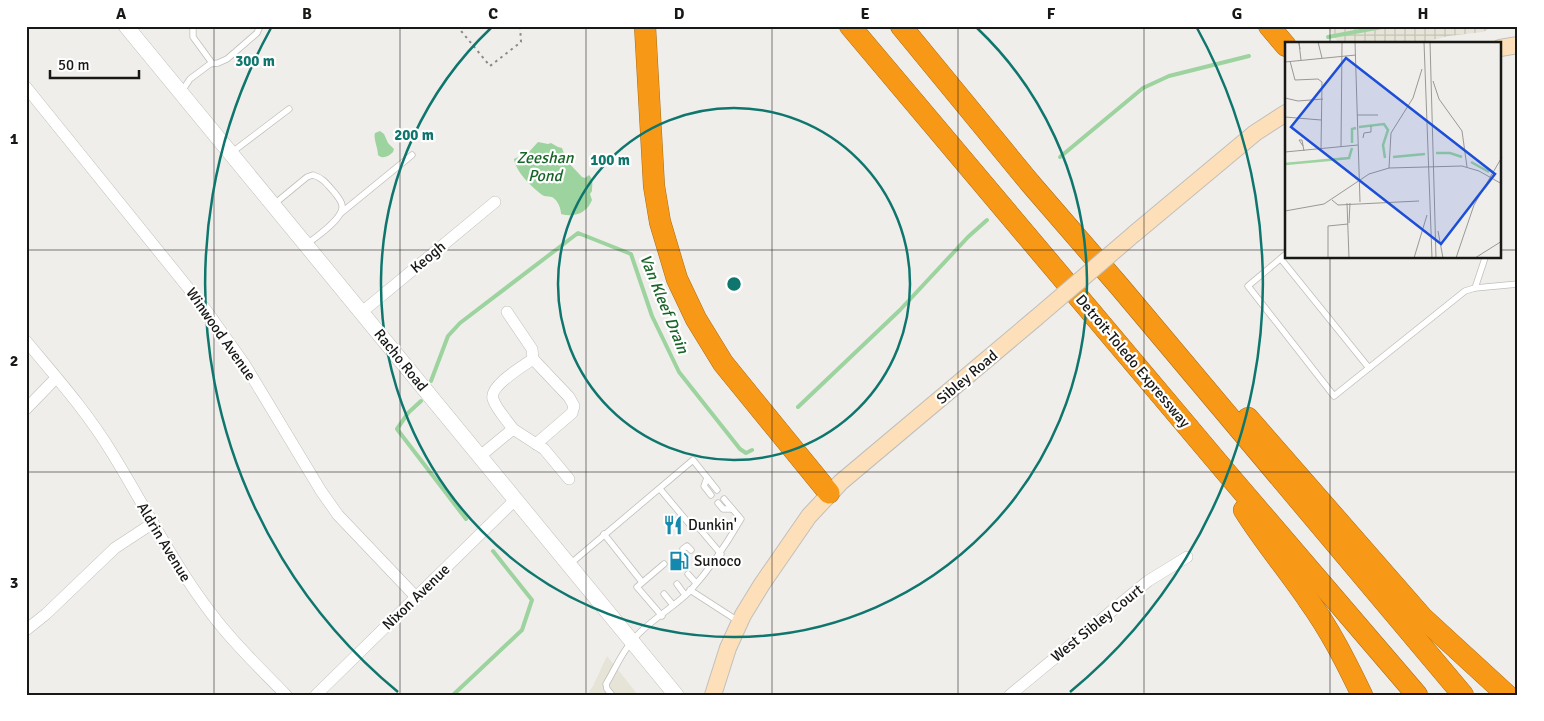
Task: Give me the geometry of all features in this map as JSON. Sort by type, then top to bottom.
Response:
[{"type":"highway","points":[[644,26],[654,186],[660,222],[677,279],[696,319],[723,364],[829,493]]},
{"type":"highway","name":"Detroit-Toledo Expressway","points":[[850,26],[1225,471],[1417,695]]},
{"type":"highway","points":[[901,26],[1024,176],[1463,695]]},
{"type":"highway","points":[[1270,26],[1285,45]]},
{"type":"highway","points":[[1130,299],[1178,337],[1422,617],[1507,695]]},
{"type":"highway","points":[[1225,471],[1235,496],[1257,531],[1329,630],[1362,695]]},
{"type":"main road","points":[[1502,48],[1518,45]]},
{"type":"main road","name":"Sibley Road","points":[[713,695],[728,648],[740,622],[783,553],[829,493],[1255,133],[1285,114]]},
{"type":"street","name":"Racho Road","points":[[126,26],[676,695]]},
{"type":"street","name":"Winwood Avenue","points":[[26,87],[206,310],[245,365],[321,491],[338,515],[416,598]]},
{"type":"street","name":"Keogh","points":[[362,312],[495,202]]},
{"type":"street","points":[[507,312],[532,349],[533,359],[569,397],[574,406],[572,414],[536,444]]},
{"type":"street","name":"Aldrin Avenue","points":[[26,341],[111,452],[190,585],[214,618],[286,695]]},
{"type":"street","points":[[533,359],[496,386],[492,395],[513,429],[544,449],[569,479]]},
{"type":"street","points":[[26,409],[56,378]]},
{"type":"street","points":[[479,457],[513,429]]},
{"type":"street","name":"Nixon Avenue","points":[[316,695],[516,499]]},
{"type":"street","points":[[26,630],[46,614],[115,548],[152,523]]},
{"type":"street","name":"West Sibley Court","points":[[1010,695],[1148,581],[1187,557]]},
{"type":"lane","points":[[193,26],[193,37],[212,63]]},
{"type":"lane","points":[[181,93],[190,79],[212,63],[218,63],[227,59],[257,33],[260,26]]},
{"type":"lane","points":[[230,153],[289,109]]},
{"type":"lane","points":[[306,245],[412,154]]},
{"type":"lane","points":[[273,205],[307,178],[313,176],[324,180],[340,200],[342,213]]},
{"type":"lane","points":[[1285,255],[1248,286],[1334,396],[1465,291],[1475,288],[1518,284]]},
{"type":"lane","points":[[1281,259],[1369,368]]},
{"type":"lane","points":[[1475,288],[1484,259]]},
{"type":"lane","points":[[568,565],[692,460],[717,490]]},
{"type":"lane","points":[[707,478],[704,486],[711,495]]},
{"type":"lane","points":[[660,489],[691,526],[698,528],[721,554]]},
{"type":"lane","points":[[612,695],[607,689],[606,684],[631,642],[688,592],[721,554],[740,519],[724,499]]},
{"type":"lane","points":[[718,503],[723,509],[732,509]]},
{"type":"lane","points":[[604,534],[642,582]]},
{"type":"lane","points":[[683,549],[687,546],[691,550]]},
{"type":"lane","points":[[701,563],[707,570]]},
{"type":"lane","points":[[662,616],[637,586],[642,582],[652,579],[664,567]]},
{"type":"lane","points":[[688,574],[696,583]]},
{"type":"lane","points":[[676,584],[740,622]]},
{"type":"lane","points":[[664,594],[673,605]]},
{"type":"path","points":[[457,26],[490,66],[521,42],[520,26]]},
{"type":"shaded area","points":[[1326,26],[1495,26],[1483,32],[1449,36],[1424,42],[1338,42]]},
{"type":"shaded area","points":[[607,656],[638,695],[587,695]]},
{"type":"water","points":[[380,131],[394,149],[388,156],[384,157],[378,155],[375,138],[375,133]]},
{"type":"water","name":"Zeeshan Pond","points":[[538,142],[551,143],[562,148],[567,161],[582,177],[585,178],[589,175],[591,177],[592,191],[590,194],[592,200],[587,208],[580,213],[575,215],[561,214],[556,200],[542,195],[521,174],[515,164],[514,159],[529,152]]},
{"type":"waterway","name":"Van Kleef Drain","points":[[1328,37],[1387,26]]},
{"type":"waterway","name":"Van Kleef Drain","points":[[1060,157],[1143,88],[1169,76],[1249,56]]},
{"type":"waterway","name":"Van Kleef Drain","points":[[798,407],[900,310],[968,237],[987,220]]},
{"type":"waterway","name":"Van Kleef Drain","points":[[431,381],[448,336],[460,323],[578,233],[631,254],[652,316],[679,372],[740,449],[746,453],[752,450]]},
{"type":"waterway","name":"Van Kleef Drain","points":[[421,401],[408,413],[397,429],[466,519]]},
{"type":"waterway","name":"Van Kleef Drain","points":[[453,695],[522,630],[532,600],[493,551]]},
{"type":"place","name":"Dunkin'","points":[[673,525]]},
{"type":"place","name":"Sunoco","points":[[679,561]]}]
